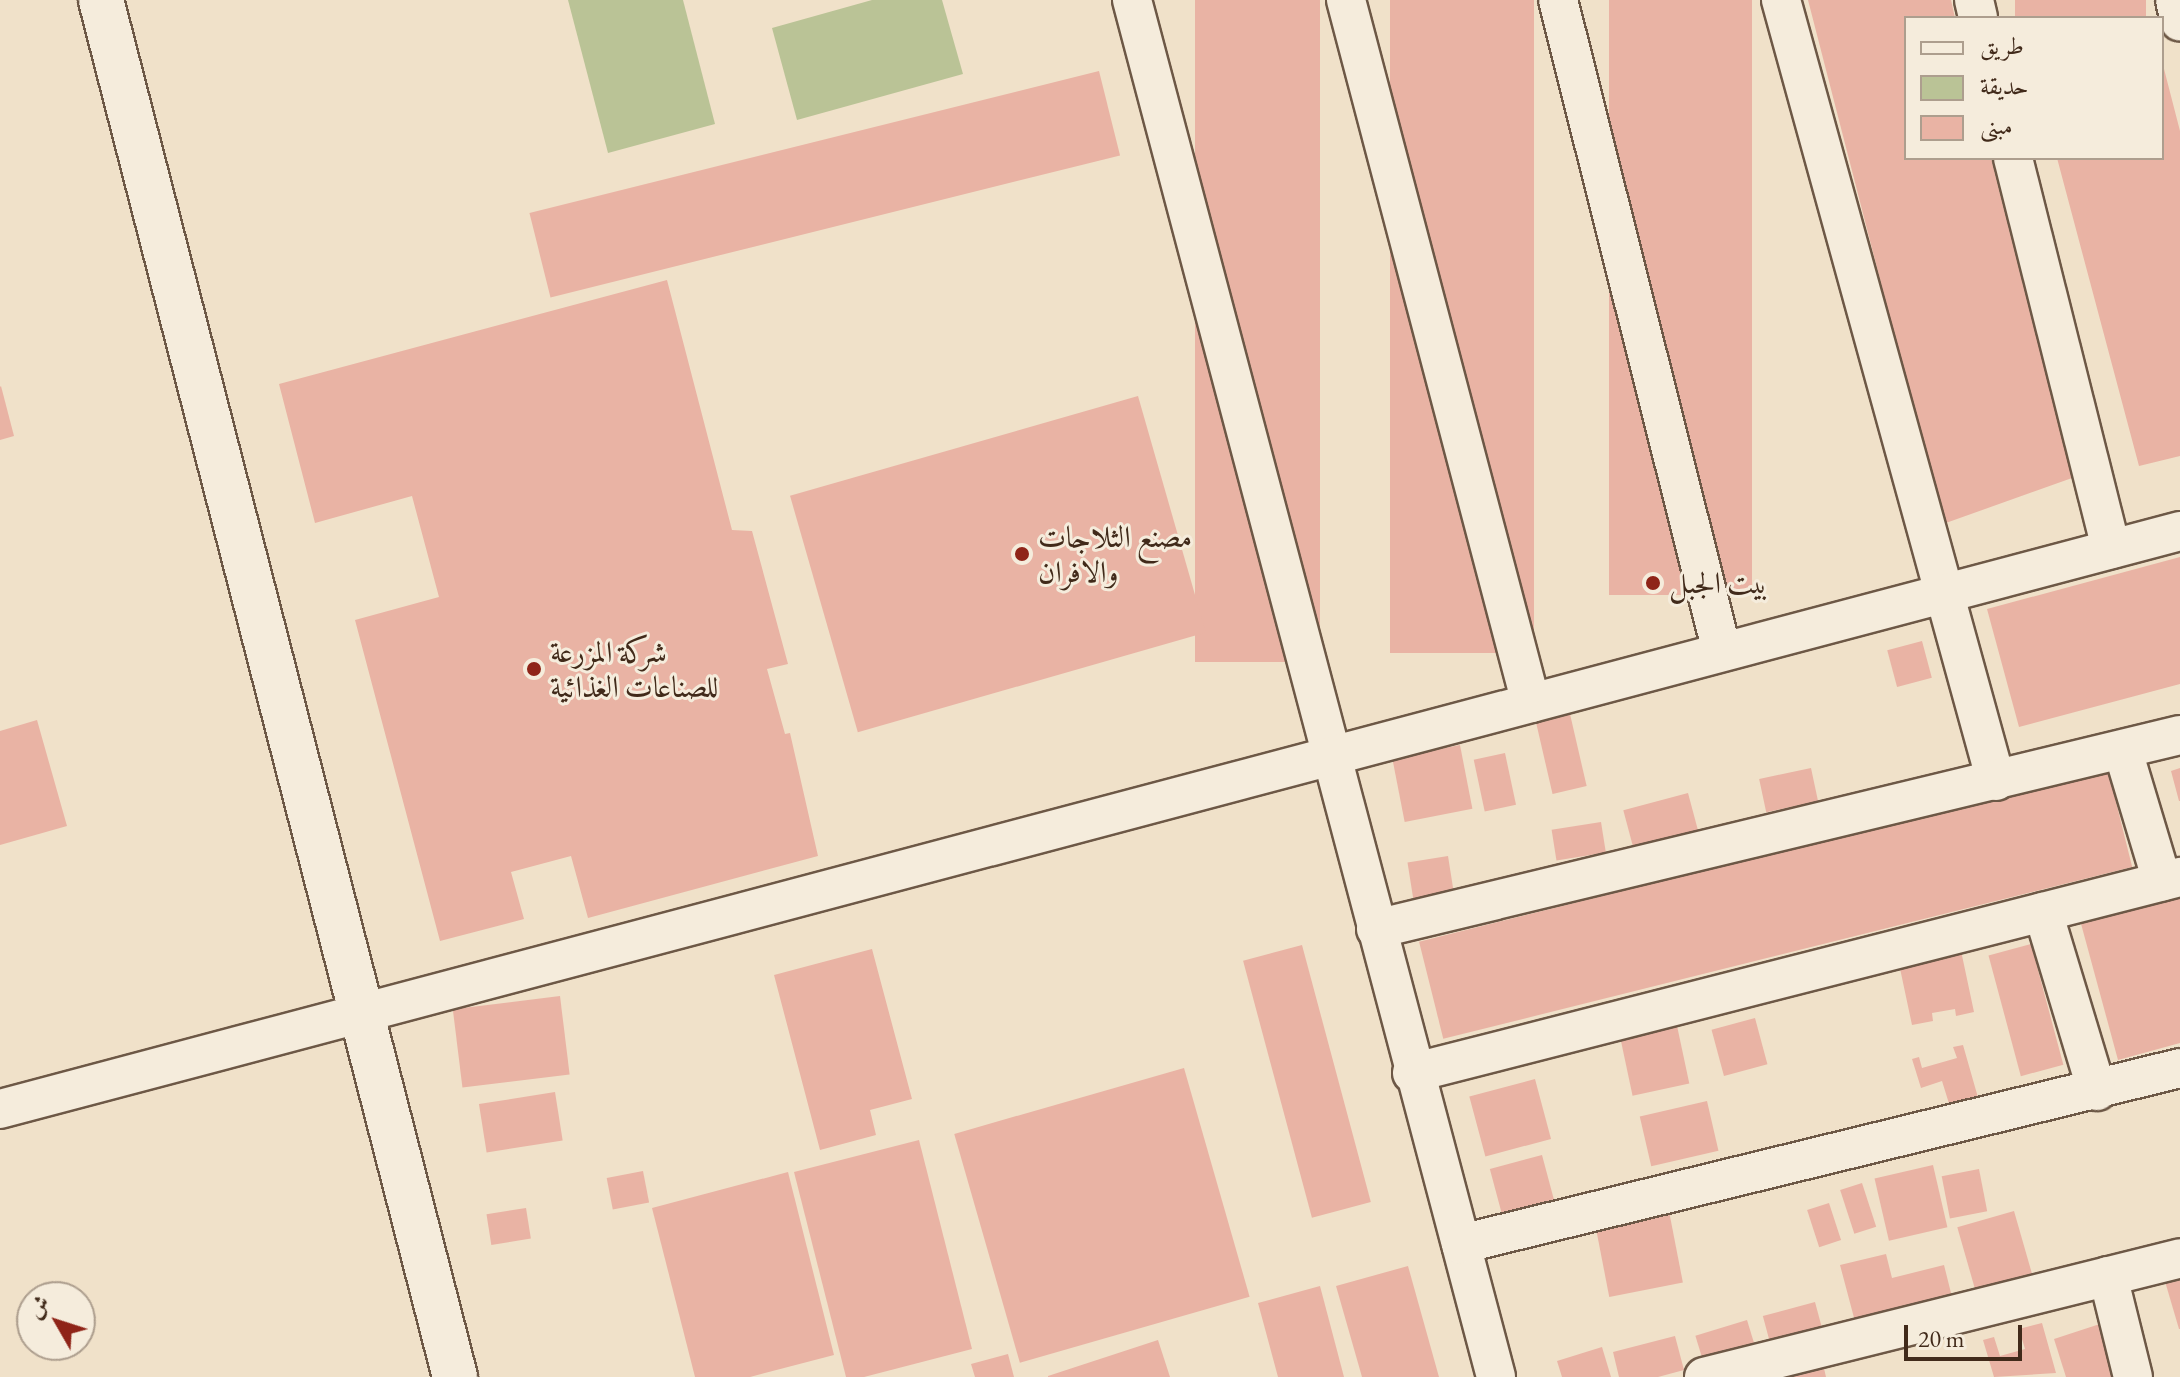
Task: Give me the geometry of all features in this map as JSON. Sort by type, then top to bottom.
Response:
[{"type":"street","points":[[101,0],[358,1014],[455,1377]]},
{"type":"street","points":[[1132,0],[1412,1073],[1496,1377]]},
{"type":"street","points":[[1346,0],[1531,703]]},
{"type":"street","points":[[1558,0],[1722,652]]},
{"type":"street","points":[[1781,0],[1996,781]]},
{"type":"street","points":[[2175,0],[2180,21]]},
{"type":"street","points":[[2014,160],[2111,549]]},
{"type":"street","points":[[0,1109],[2180,531]]},
{"type":"street","points":[[1376,929],[2180,735]]},
{"type":"street","points":[[1412,1073],[2171,879],[2123,751]]},
{"type":"street","points":[[2043,912],[2097,1091]]},
{"type":"street","points":[[1461,1244],[2097,1091],[2180,1068]]},
{"type":"street","points":[[1704,1377],[2180,1258]]},
{"type":"street","points":[[2108,1276],[2133,1377]]},
{"type":"green space","points":[[568,0],[683,0],[715,124],[608,153]]},
{"type":"green space","points":[[872,0],[942,0],[963,74],[797,120],[772,28]]},
{"type":"building","points":[[1195,0],[1320,0],[1320,662],[1195,662]]},
{"type":"building","points":[[1390,0],[1534,0],[1534,653],[1390,653]]},
{"type":"building","points":[[1609,0],[1752,0],[1752,595],[1609,595]]},
{"type":"building","points":[[1808,0],[1951,0],[1955,16],[1904,16],[1904,160],[1992,160],[2072,478],[1943,524]]},
{"type":"building","points":[[2015,0],[2146,0],[2146,16],[2015,16]]},
{"type":"building","points":[[2164,69],[2180,131],[2180,456],[2139,466],[2058,160],[2164,160]]},
{"type":"building","points":[[1099,71],[1120,155],[550,297],[529,213]]},
{"type":"building","points":[[667,280],[732,530],[752,531],[788,664],[767,669],[785,734],[790,733],[818,856],[588,918],[571,856],[511,872],[524,919],[440,941],[355,620],[439,597],[412,496],[315,523],[279,384]]},
{"type":"building","points":[[0,387],[14,436],[0,440]]},
{"type":"building","points":[[1138,396],[1206,632],[858,732],[790,496]]},
{"type":"building","points":[[2180,557],[2180,684],[2019,727],[1987,609]]},
{"type":"building","points":[[1922,641],[1932,678],[1897,687],[1887,650]]},
{"type":"building","points":[[1570,714],[1587,786],[1553,794],[1536,722]]},
{"type":"building","points":[[37,720],[67,826],[0,845],[0,731]]},
{"type":"building","points":[[1460,745],[1472,809],[1405,822],[1392,758]]},
{"type":"building","points":[[1505,753],[1516,805],[1485,811],[1474,760]]},
{"type":"building","points":[[1811,768],[1818,801],[1766,812],[1759,779]]},
{"type":"building","points":[[2180,768],[2180,801],[2179,801],[2171,771]]},
{"type":"building","points":[[2108,770],[2132,867],[1443,1039],[1419,942]]},
{"type":"building","points":[[1688,793],[1698,831],[1633,848],[1623,810]]},
{"type":"building","points":[[1601,822],[1606,853],[1556,860],[1552,830]]},
{"type":"building","points":[[1448,856],[1454,895],[1414,901],[1408,862]]},
{"type":"building","points":[[2180,893],[2180,1043],[2118,1060],[2080,920]]},
{"type":"building","points":[[2031,944],[2063,1065],[2021,1076],[1988,955]]},
{"type":"building","points":[[1302,945],[1371,1202],[1312,1218],[1243,961]]},
{"type":"building","points":[[1960,946],[1974,1012],[1956,1016],[1955,1009],[1932,1013],[1933,1021],[1912,1025],[1898,959]]},
{"type":"building","points":[[872,949],[912,1099],[870,1110],[876,1135],[820,1150],[774,975]]},
{"type":"building","points":[[560,996],[570,1074],[462,1088],[453,1009]]},
{"type":"building","points":[[1755,1018],[1767,1064],[1724,1076],[1712,1030]]},
{"type":"building","points":[[1676,1021],[1689,1084],[1633,1096],[1619,1033]]},
{"type":"building","points":[[1963,1045],[1979,1101],[1951,1110],[1942,1081],[1921,1088],[1912,1059],[1919,1057],[1922,1068],[1957,1058],[1953,1047]]},
{"type":"building","points":[[1184,1068],[1250,1297],[1020,1363],[954,1134]]},
{"type":"building","points":[[1535,1079],[1551,1139],[1485,1156],[1469,1097]]},
{"type":"building","points":[[555,1092],[563,1140],[487,1152],[479,1104]]},
{"type":"building","points":[[1707,1101],[1718,1151],[1651,1166],[1640,1117]]},
{"type":"building","points":[[919,1140],[972,1349],[864,1377],[846,1377],[794,1172]]},
{"type":"building","points":[[1542,1155],[1558,1213],[1505,1227],[1490,1169]]},
{"type":"building","points":[[1933,1165],[1947,1227],[1889,1241],[1875,1178]]},
{"type":"building","points":[[1979,1169],[1987,1211],[1950,1218],[1942,1176]]},
{"type":"building","points":[[643,1171],[649,1202],[613,1209],[607,1178]]},
{"type":"building","points":[[788,1172],[834,1355],[750,1377],[695,1377],[652,1208]]},
{"type":"building","points":[[1862,1183],[1876,1227],[1854,1234],[1840,1190]]},
{"type":"building","points":[[1829,1203],[1841,1240],[1819,1247],[1807,1210]]},
{"type":"building","points":[[1668,1206],[1683,1283],[1609,1297],[1594,1220]]},
{"type":"building","points":[[526,1208],[531,1239],[491,1245],[486,1214]]},
{"type":"building","points":[[2014,1211],[2032,1273],[1975,1290],[1957,1227]]},
{"type":"building","points":[[1886,1254],[1892,1278],[1944,1265],[1954,1305],[1857,1329],[1840,1265]]},
{"type":"building","points":[[1408,1266],[1439,1377],[1362,1377],[1336,1286]]},
{"type":"building","points":[[2180,1273],[2180,1329],[2179,1329],[2164,1278]]},
{"type":"building","points":[[1320,1286],[1344,1377],[1278,1377],[1258,1303]]},
{"type":"building","points":[[1815,1302],[1824,1335],[1772,1349],[1763,1316]]},
{"type":"building","points":[[1747,1320],[1757,1353],[1705,1368],[1695,1336]]},
{"type":"building","points":[[2109,1321],[2127,1377],[2066,1377],[2054,1339]]},
{"type":"building","points":[[2042,1323],[2056,1373],[1994,1377],[1983,1340],[1994,1337],[2000,1356],[2025,1349],[2019,1329]]},
{"type":"building","points":[[1675,1336],[1684,1370],[1658,1377],[1619,1377],[1613,1352]]},
{"type":"building","points":[[1158,1340],[1170,1377],[1048,1377],[1048,1376]]},
{"type":"building","points":[[1602,1347],[1611,1377],[1562,1377],[1557,1361]]},
{"type":"building","points":[[1008,1354],[1014,1377],[975,1377],[971,1364]]},
{"type":"building","points":[[1823,1364],[1826,1377],[1776,1377]]},
{"type":"place","name":"مصنع الثلاجات والافران","points":[[1022,554]]},
{"type":"place","name":"بيت الجبل","points":[[1653,583]]},
{"type":"place","name":"شركة المزرعة للصناعات الغذائية","points":[[534,669]]}]
